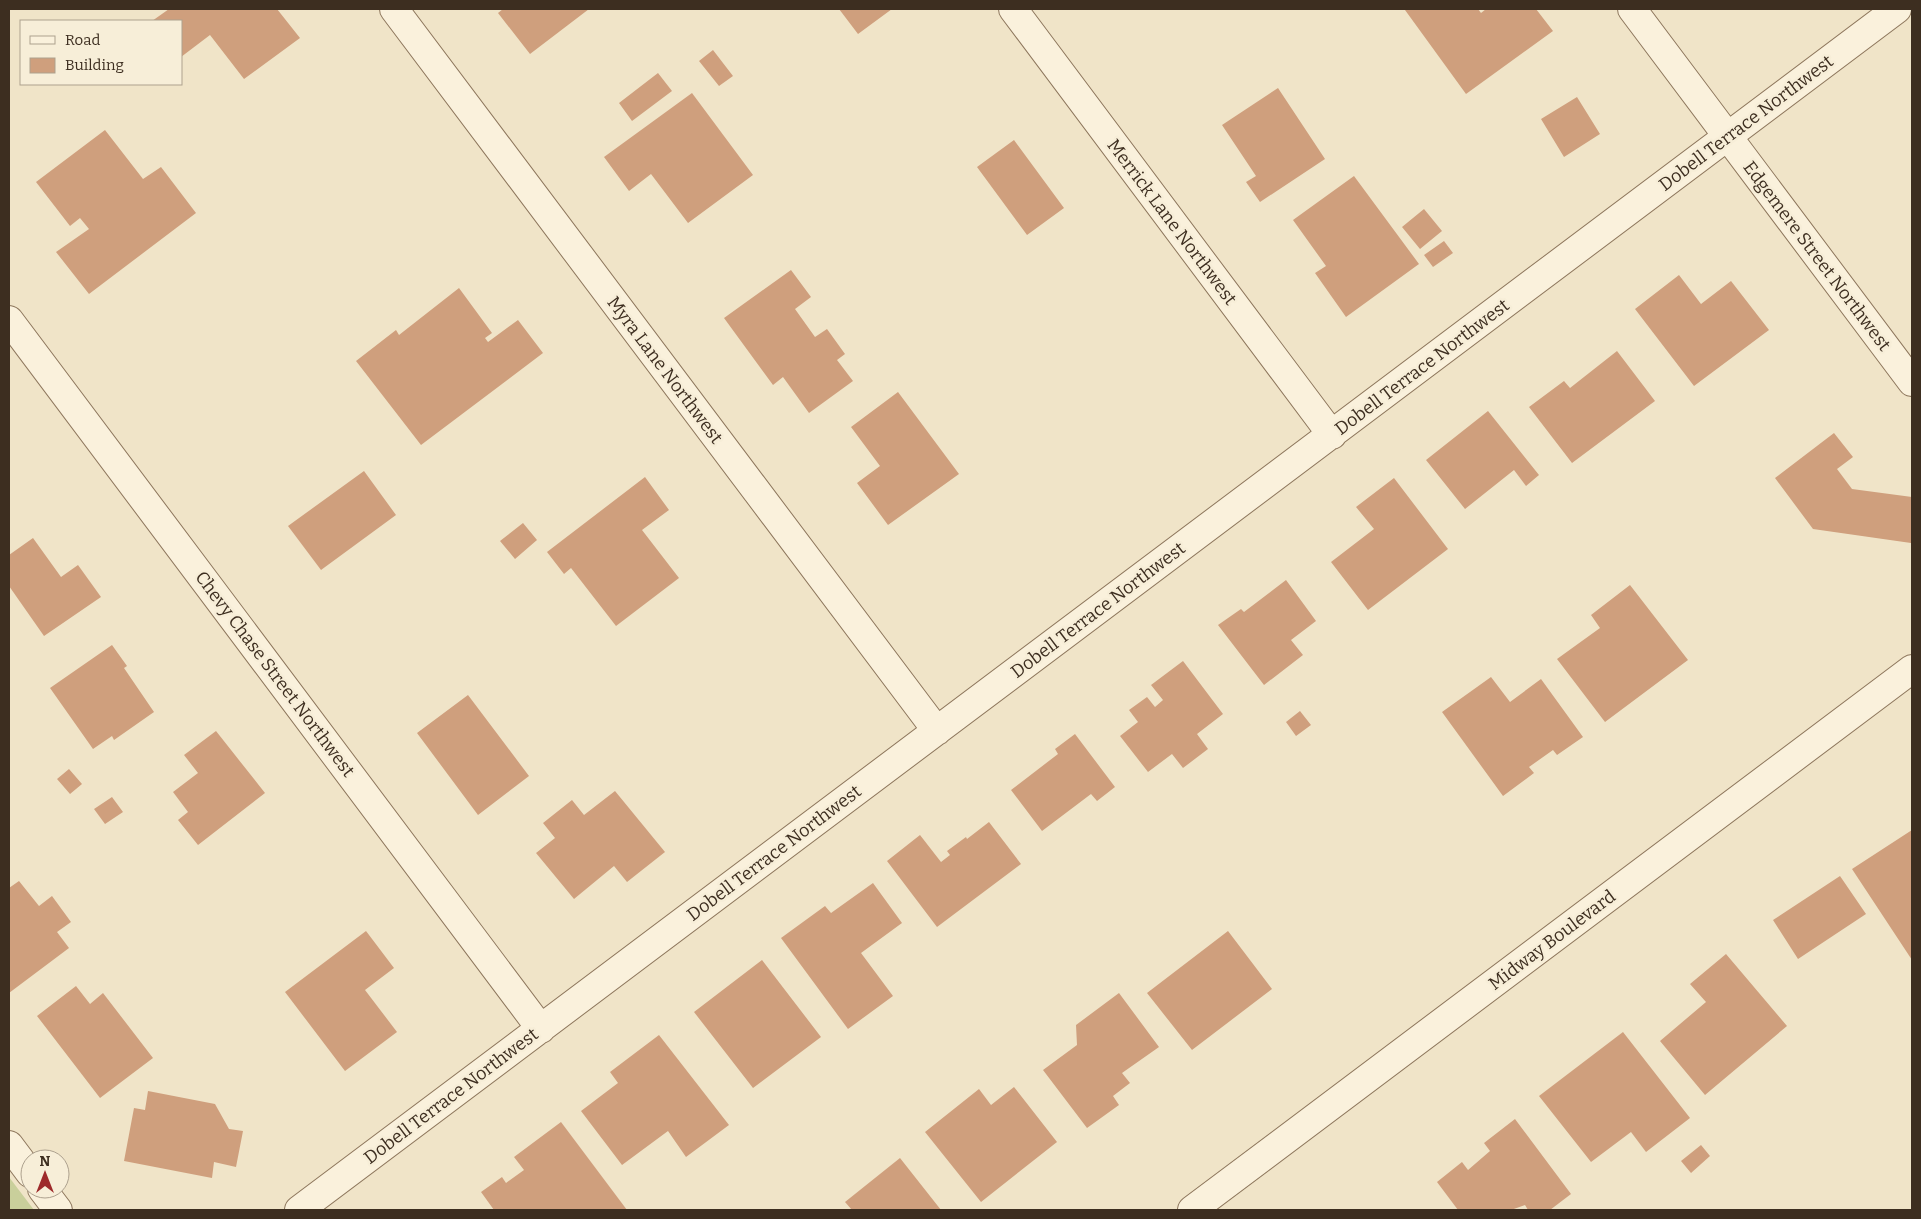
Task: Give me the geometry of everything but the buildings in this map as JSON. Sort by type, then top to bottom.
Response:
[{"type":"street","name":"Myra Lane Northwest","points":[[394,9],[936,731]]},
{"type":"street","name":"Merrick Lane Northwest","points":[[1012,9],[1332,435]]},
{"type":"street","name":"Edgemere Street Northwest","points":[[1632,9],[1912,382]]},
{"type":"street","name":"Dobell Terrace Northwest","points":[[299,1210],[1897,9]]},
{"type":"street","name":"Chevy Chase Street Northwest","points":[[9,320],[541,1029]]},
{"type":"street","name":"Midway Boulevard","points":[[1192,1210],[1912,669]]},
{"type":"street","points":[[9,1144],[20,1159]]},
{"type":"street","points":[[50,1199],[58,1210]]},
{"type":"green space","points":[[9,1177],[20,1192],[20,1199],[26,1199],[34,1210],[9,1210]]}]
